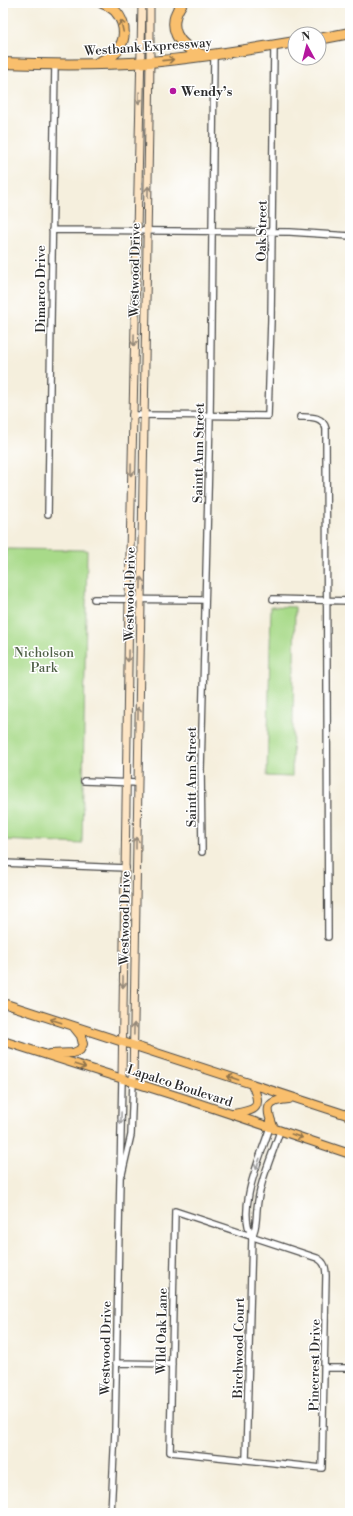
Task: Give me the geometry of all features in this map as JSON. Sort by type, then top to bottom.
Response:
[{"type":"highway","points":[[95,64],[110,57],[118,50],[124,35],[122,21],[119,15],[110,7],[102,3]]},
{"type":"highway","points":[[182,3],[178,8],[175,20],[175,32],[177,38],[186,47],[193,51],[209,55]]},
{"type":"highway","points":[[327,37],[350,33]]},
{"type":"highway","name":"Westbank Expressway","points":[[3,62],[95,64],[145,62],[209,55],[287,44]]},
{"type":"main road","name":"Lapalco Boulevard","points":[[3,1003],[350,1116]]},
{"type":"main road","points":[[45,1054],[73,1053],[80,1050],[83,1044],[81,1036],[73,1026]]},
{"type":"main road","name":"Lapalco Boulevard","points":[[3,1041],[133,1082],[350,1154]]},
{"type":"main road","points":[[232,1115],[252,1111],[257,1104],[257,1096],[252,1084]]},
{"type":"main road","points":[[275,1129],[268,1114],[270,1106],[273,1102],[294,1099]]},
{"type":"street","name":"Westwood Drive","points":[[120,1184],[131,1135],[134,1045],[147,232],[145,62],[142,3]]},
{"type":"street","name":"Westwood Drive","points":[[111,1513],[120,1184],[136,232],[145,62],[150,3]]},
{"type":"street","name":"Oak Street","points":[[210,416],[268,416],[274,46]]},
{"type":"street","name":"Saintt Ann Street","points":[[202,852],[201,769],[213,232],[209,55]]},
{"type":"street","name":"Dimarco Drive","points":[[48,514],[55,64]]},
{"type":"street","points":[[52,230],[136,232],[272,232],[350,236]]},
{"type":"street","points":[[132,415],[210,416]]},
{"type":"street","points":[[300,417],[318,418],[324,422],[326,429],[328,937]]},
{"type":"street","points":[[94,599],[129,598],[205,600]]},
{"type":"street","points":[[273,600],[350,601]]},
{"type":"street","points":[[84,781],[137,783]]},
{"type":"street","points":[[3,863],[126,868]]},
{"type":"street","points":[[252,1236],[247,1225],[247,1201],[275,1129]]},
{"type":"street","points":[[252,1236],[256,1228],[260,1193],[275,1129]]},
{"type":"street","name":"WIld Oak Lane","points":[[246,1460],[170,1452],[175,1211],[252,1236]]},
{"type":"street","name":"Pinecrest Drive","points":[[246,1460],[322,1468],[326,1269],[324,1263],[316,1258],[252,1236]]},
{"type":"street","name":"Birchwood Court","points":[[246,1460],[252,1236]]},
{"type":"street","points":[[116,1363],[172,1364]]},
{"type":"street","points":[[324,1368],[350,1368]]},
{"type":"green space","name":"Nicholson Park","points":[[5,549],[87,550],[82,844],[3,840]]},
{"type":"green space","points":[[271,606],[295,607],[292,777],[267,776]]},
{"type":"place","name":"Wendy’s","points":[[173,91]]}]
